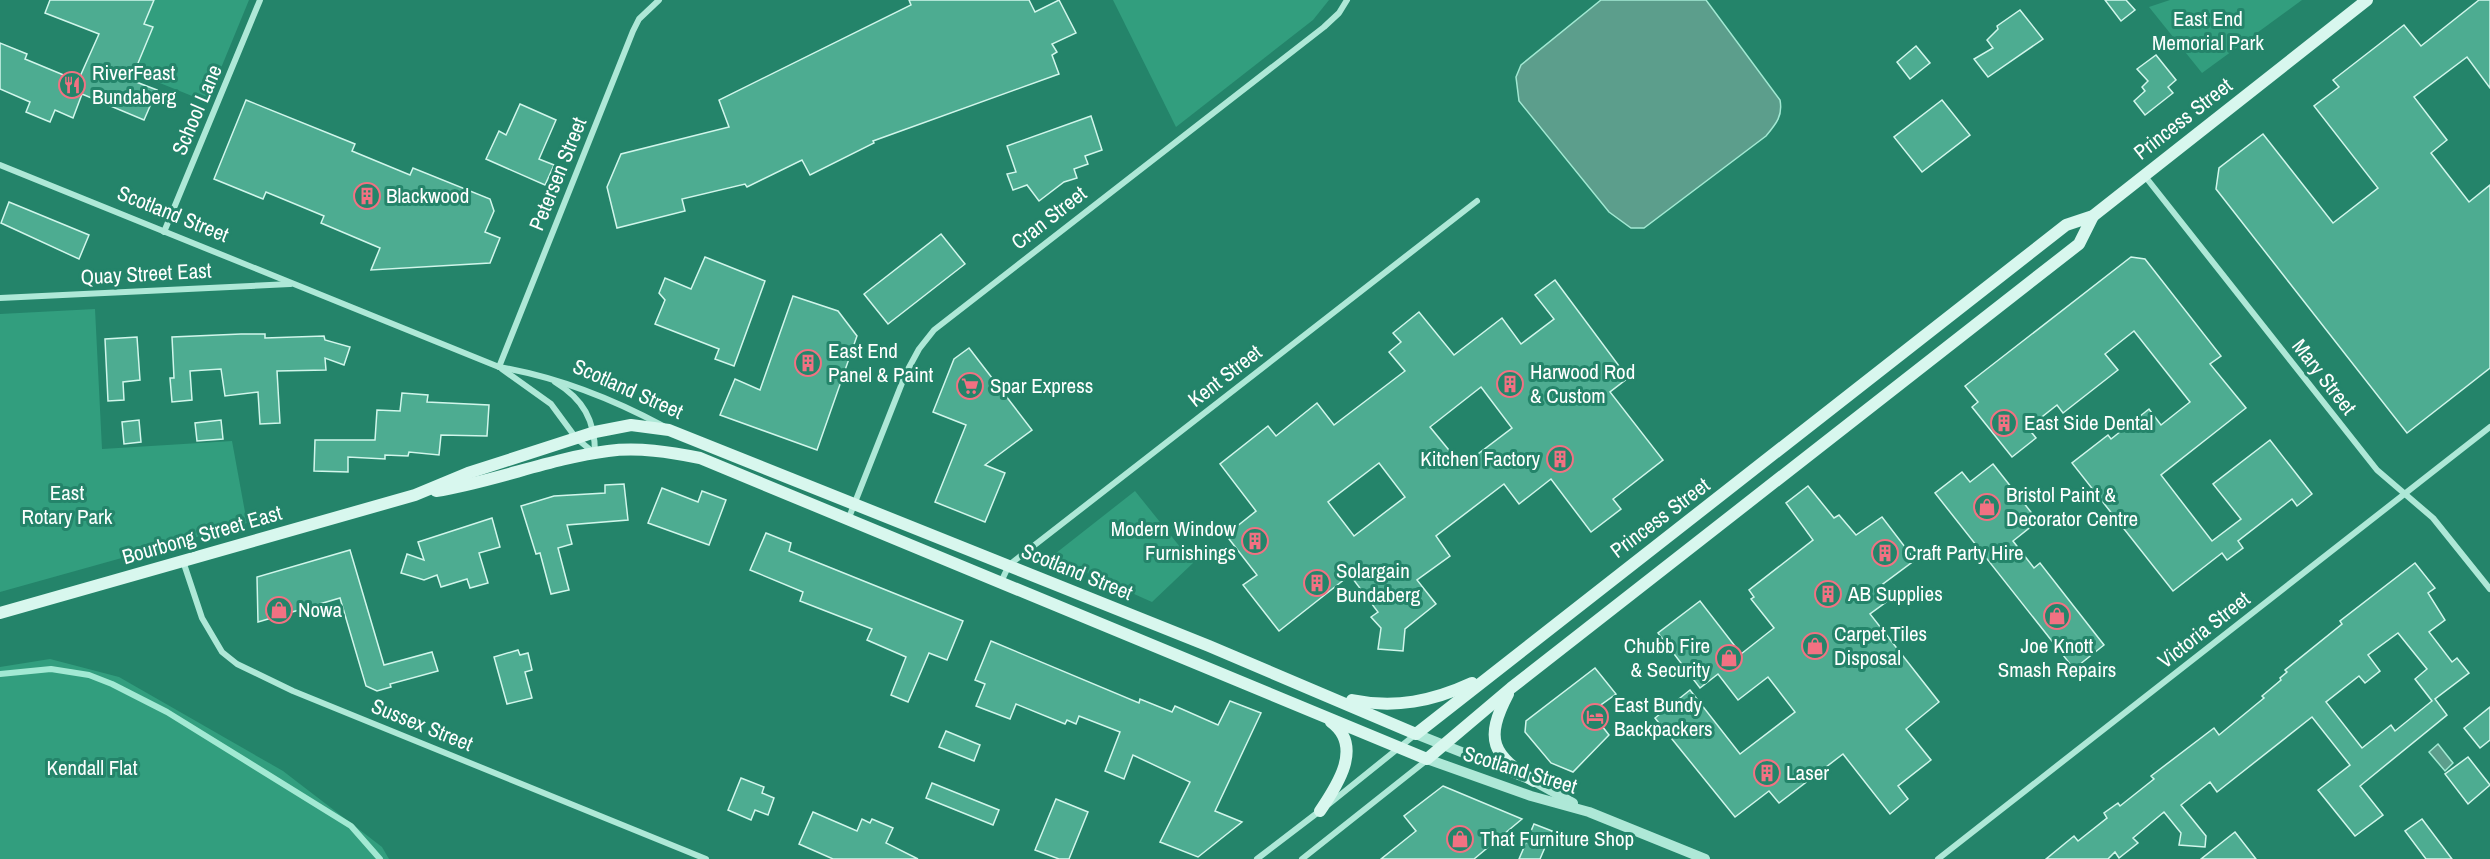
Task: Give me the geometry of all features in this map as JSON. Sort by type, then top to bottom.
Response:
[{"type":"main road","name":"Princess Street","points":[[1416,734],[2066,225],[2092,216],[2362,3]]},
{"type":"main road","name":"Princess Street","points":[[1427,759],[1511,688],[2079,244],[2092,216]]},
{"type":"main road","name":"Bourbong Street East","points":[[415,495],[468,473],[595,432],[631,426],[669,430]]},
{"type":"main road","name":"Scotland Street","points":[[669,430],[1009,565],[1328,695],[1416,734]]},
{"type":"main road","name":"Scotland Street","points":[[638,450],[700,458],[1427,759]]},
{"type":"main road","name":"Bourbong Street East","points":[[0,613],[415,495],[470,485],[595,453],[638,450]]},
{"type":"main road","points":[[1328,695],[1380,704],[1410,703],[1441,696],[1491,674]]},
{"type":"main road","points":[[1511,688],[1497,715],[1495,739],[1502,757],[1510,766],[1534,781]]},
{"type":"main road","points":[[1320,811],[1342,777],[1346,749],[1341,732],[1321,714]]},
{"type":"street","name":"School Lane","points":[[164,232],[260,0]]},
{"type":"street","name":"Petersen Street","points":[[499,367],[633,31],[639,20],[659,0]]},
{"type":"street","name":"Cran Street","points":[[848,520],[906,373],[919,349],[934,330],[1324,27],[1339,13],[1347,0]]},
{"type":"street","name":"Scotland Street","points":[[0,165],[499,367],[547,376],[632,409],[669,430]]},
{"type":"street","name":"Mary Street","points":[[2144,175],[2377,470],[2433,518],[2490,589]]},
{"type":"street","name":"Kent Street","points":[[1002,582],[1009,565],[1477,201]]},
{"type":"street","name":"Quay Street East","points":[[0,298],[293,284]]},
{"type":"street","name":"Scotland Street","points":[[499,367],[551,404],[576,438],[595,453]]},
{"type":"street","name":"Scotland Street","points":[[547,376],[577,399],[590,416],[595,432],[595,453]]},
{"type":"street","name":"Victoria Street","points":[[1938,859],[2490,427]]},
{"type":"street","name":"Sussex Street","points":[[183,561],[212,639],[237,664],[293,691],[706,859]]},
{"type":"street","name":"Scotland Street","points":[[1416,734],[1534,781],[1589,812]]},
{"type":"street","name":"Princess Street","points":[[1257,859],[1416,734]]},
{"type":"street","name":"Scotland Street","points":[[1427,759],[1531,796],[1589,812],[1704,859]]},
{"type":"street","name":"Princess Street","points":[[1302,859],[1427,759]]},
{"type":"green space","points":[[154,0],[249,0],[207,102],[135,73],[152,27],[144,24]]},
{"type":"green space","points":[[1113,0],[1329,0],[1313,20],[1176,127]]},
{"type":"green space","name":"East End Memorial Park","points":[[2170,0],[2302,0],[2202,73],[2149,7]]},
{"type":"green space","name":"East Rotary Park","points":[[95,309],[102,449],[232,441],[247,523],[0,592],[0,314]]},
{"type":"green space","points":[[1135,491],[1193,563],[1152,602],[1051,557]]},
{"type":"green space","name":"Kendall Flat","points":[[50,659],[119,677],[283,771],[382,847],[389,859],[0,859],[0,667]]},
{"type":"water","points":[[1601,0],[1706,0],[1780,100],[1780,115],[1766,136],[1644,228],[1631,228],[1609,212],[1519,101],[1516,77],[1521,65]]},
{"type":"water","points":[[2438,744],[2453,763],[2445,771],[2429,752]]},
{"type":"building","points":[[50,0],[154,0],[144,24],[153,27],[131,80],[157,90],[144,120],[82,94],[73,118],[55,110],[50,122],[26,112],[30,102],[0,89],[0,43],[27,54],[25,59],[78,81],[99,34],[45,13]]},
{"type":"building","points":[[909,0],[1029,0],[1035,12],[1059,0],[1076,33],[1052,44],[1057,52],[1052,55],[1059,74],[873,141],[874,143],[810,175],[802,160],[747,187],[745,184],[682,199],[685,211],[617,228],[607,187],[621,154],[729,127],[719,100],[911,5]]},
{"type":"building","points":[[2105,0],[2126,0],[2135,10],[2121,21]]},
{"type":"building","points":[[2479,0],[2490,0],[2490,88],[2467,57],[2414,97],[2447,140],[2431,153],[2469,202],[2490,185],[2490,368],[2407,433],[2216,189],[2219,168],[2263,134],[2333,223],[2378,188],[2314,106],[2339,87],[2333,80],[2404,25],[2421,46]]},
{"type":"building","points":[[2020,10],[2043,39],[1988,77],[1974,59],[1993,48],[1987,40],[1998,29],[1997,26]]},
{"type":"building","points":[[1916,46],[1930,63],[1910,79],[1897,62]]},
{"type":"building","points":[[2156,55],[2176,80],[2168,87],[2173,93],[2145,115],[2134,101],[2145,91],[2142,87],[2148,81],[2137,69]]},
{"type":"building","points":[[246,100],[355,144],[352,151],[410,175],[413,168],[490,199],[494,211],[485,232],[500,238],[490,263],[371,270],[380,248],[321,223],[324,216],[266,192],[263,199],[214,179]]},
{"type":"building","points":[[1942,100],[1970,135],[1922,172],[1894,137]]},
{"type":"building","points":[[520,104],[556,120],[539,159],[554,165],[545,185],[486,159],[499,131],[506,135]]},
{"type":"building","points":[[1091,116],[1102,150],[1085,156],[1088,164],[1074,169],[1077,178],[1064,182],[1039,201],[1027,185],[1013,190],[1007,174],[1016,172],[1007,146]]},
{"type":"building","points":[[9,202],[89,235],[79,259],[1,223]]},
{"type":"building","points":[[941,234],[965,264],[888,324],[864,294]]},
{"type":"building","points":[[705,257],[765,281],[734,366],[715,359],[719,349],[655,324],[665,300],[659,293],[665,278],[691,289]]},
{"type":"building","points":[[2131,257],[2145,259],[2221,356],[2210,364],[2246,408],[2161,475],[2212,541],[2241,519],[2213,484],[2270,440],[2312,494],[2297,506],[2292,499],[2238,541],[2243,548],[2227,560],[2222,553],[2173,591],[2072,463],[2108,435],[2111,439],[2149,409],[2161,425],[2190,402],[2134,331],[2105,354],[2118,370],[2063,413],[2057,405],[2028,428],[2036,438],[2012,457],[1972,407],[1978,402],[1965,386]]},
{"type":"building","points":[[1555,280],[1628,378],[1610,392],[1663,460],[1613,499],[1621,509],[1591,532],[1551,479],[1519,504],[1504,484],[1436,536],[1450,556],[1417,580],[1436,604],[1405,629],[1403,651],[1378,649],[1381,628],[1371,617],[1378,612],[1350,575],[1279,631],[1243,585],[1257,575],[1226,535],[1256,511],[1220,464],[1268,426],[1276,436],[1317,403],[1334,425],[1405,371],[1389,352],[1401,342],[1393,333],[1419,312],[1454,355],[1502,318],[1521,344],[1554,319],[1535,295]],"holes":[[[1481,387],[1512,428],[1462,466],[1430,427]],[[1379,463],[1405,497],[1354,536],[1328,502]]]},
{"type":"building","name":"East End Panel & Paint","points":[[793,296],[838,311],[857,336],[817,450],[720,415],[735,379],[760,390]]},
{"type":"building","points":[[265,334],[265,338],[324,336],[325,340],[350,347],[344,365],[325,358],[326,370],[277,371],[280,423],[260,424],[258,392],[225,396],[221,369],[190,371],[192,400],[172,402],[170,378],[174,378],[172,337]]},
{"type":"building","points":[[137,337],[140,380],[123,382],[124,400],[108,401],[105,339]]},
{"type":"building","points":[[969,348],[1032,430],[985,465],[1005,473],[985,522],[935,502],[966,425],[933,412],[954,359]]},
{"type":"building","points":[[402,393],[428,395],[427,402],[489,405],[487,436],[441,435],[439,455],[409,452],[408,456],[385,455],[385,459],[348,457],[348,472],[314,471],[315,440],[375,440],[377,410],[400,411]]},
{"type":"building","points":[[139,420],[141,442],[124,444],[122,422]]},
{"type":"building","points":[[221,420],[223,439],[197,441],[195,423]]},
{"type":"building","points":[[1993,464],[2038,521],[2013,541],[2034,568],[2040,563],[2104,645],[2074,669],[1935,493],[1962,472],[1970,482]]},
{"type":"building","points":[[624,484],[628,520],[567,525],[572,544],[558,548],[569,590],[551,594],[540,553],[536,554],[521,506],[554,496],[605,493],[605,485]]},
{"type":"building","points":[[1808,486],[1834,518],[1839,515],[1856,535],[1882,517],[1915,560],[1883,584],[1893,597],[1870,614],[1939,702],[1906,729],[1931,760],[1898,786],[1908,799],[1890,814],[1843,754],[1779,803],[1769,791],[1735,817],[1655,718],[1690,690],[1740,754],[1795,712],[1768,677],[1738,700],[1718,674],[1700,688],[1658,633],[1700,601],[1741,654],[1774,628],[1751,599],[1754,597],[1749,590],[1813,540],[1786,503]]},
{"type":"building","points":[[662,488],[698,502],[702,491],[726,500],[709,545],[648,523]]},
{"type":"building","points":[[492,518],[500,547],[479,553],[488,583],[470,588],[467,579],[441,587],[437,575],[424,580],[401,573],[407,554],[424,560],[418,542]]},
{"type":"building","points":[[766,533],[791,543],[789,551],[963,621],[947,660],[929,653],[908,702],[891,695],[906,657],[867,640],[872,629],[800,601],[803,592],[750,570]]},
{"type":"building","name":"Nowa","points":[[350,550],[384,665],[432,652],[438,671],[390,684],[391,687],[377,691],[366,686],[340,598],[258,622],[257,577]]},
{"type":"building","points":[[2415,563],[2435,588],[2428,593],[2445,620],[2429,632],[2452,662],[2457,658],[2469,673],[2435,699],[2447,715],[2360,786],[2383,815],[2355,836],[2318,790],[2350,765],[2312,717],[2217,792],[2210,782],[2181,805],[2206,836],[2205,847],[2179,845],[2181,833],[2164,812],[2133,838],[2138,843],[2119,858],[2115,852],[2108,859],[2046,859],[2074,836],[2078,841],[2107,818],[2104,813],[2118,803],[2120,806],[2154,779],[2151,776],[2214,728],[2219,735],[2264,698],[2262,696],[2287,672],[2285,670],[2342,624],[2340,621]],"holes":[[[2398,633],[2427,669],[2415,679],[2432,701],[2395,731],[2391,725],[2362,748],[2326,702],[2359,676],[2365,683],[2380,671],[2368,655]]]},
{"type":"building","points":[[991,641],[1139,703],[1140,699],[1172,712],[1175,706],[1218,725],[1230,701],[1261,713],[1215,811],[1242,822],[1198,857],[1160,842],[1190,782],[1133,755],[1124,779],[1105,771],[1120,732],[1079,716],[1076,724],[1067,720],[1065,724],[1016,704],[1010,719],[976,706],[985,684],[975,680]]},
{"type":"building","points":[[518,650],[520,655],[528,653],[532,670],[525,672],[532,698],[507,704],[494,657]]},
{"type":"building","points":[[1595,668],[1616,694],[1591,712],[1609,735],[1573,772],[1551,763],[1525,732],[1526,721]]},
{"type":"building","points":[[2490,707],[2490,740],[2480,748],[2464,728]]},
{"type":"building","points":[[946,731],[980,745],[974,761],[939,747]]},
{"type":"building","points":[[2468,757],[2490,785],[2468,804],[2445,774]]},
{"type":"building","points":[[741,778],[764,787],[762,793],[774,798],[768,815],[755,810],[751,820],[728,810]]},
{"type":"building","points":[[932,783],[999,810],[993,825],[926,798]]},
{"type":"building","name":"That Furniture Shop","points":[[1443,786],[1522,819],[1474,859],[1381,859],[1416,831],[1404,816]]},
{"type":"building","points":[[1056,799],[1088,812],[1069,859],[1059,859],[1035,850]]},
{"type":"building","points":[[813,812],[857,831],[862,819],[870,823],[872,819],[893,828],[886,843],[918,859],[833,859],[799,844]]},
{"type":"building","points":[[2422,819],[2452,859],[2426,859],[2405,831]]},
{"type":"building","points":[[1534,824],[1552,831],[1540,859],[1519,859]]},
{"type":"building","points":[[2235,832],[2256,859],[2201,859]]},
{"type":"waterway","points":[[0,674],[51,669],[89,675],[112,684],[167,712],[351,826],[380,859]]},
{"type":"place","name":"RiverFeast Bundaberg","points":[[72,85]]},
{"type":"place","name":"Blackwood","points":[[367,196]]},
{"type":"place","name":"East End Panel & Paint","points":[[808,363]]},
{"type":"place","name":"Harwood Rod & Custom","points":[[1510,384]]},
{"type":"place","name":"Spar Express","points":[[970,386]]},
{"type":"place","name":"East Side Dental","points":[[2004,423]]},
{"type":"place","name":"Kitchen Factory","points":[[1560,459]]},
{"type":"place","name":"Bristol Paint & Decorator Centre","points":[[1987,507]]},
{"type":"place","name":"Modern Window Furnishings","points":[[1255,541]]},
{"type":"place","name":"Craft Party Hire","points":[[1885,553]]},
{"type":"place","name":"Solargain Bundaberg","points":[[1317,583]]},
{"type":"place","name":"AB Supplies","points":[[1828,594]]},
{"type":"place","name":"Nowa","points":[[279,610]]},
{"type":"place","name":"Joe Knott Smash Repairs","points":[[2057,616]]},
{"type":"place","name":"Carpet Tiles Disposal","points":[[1815,646]]},
{"type":"place","name":"Chubb Fire & Security","points":[[1729,658]]},
{"type":"place","name":"East Bundy Backpackers","points":[[1595,717]]},
{"type":"place","name":"Laser","points":[[1767,773]]},
{"type":"place","name":"That Furniture Shop","points":[[1460,839]]}]
